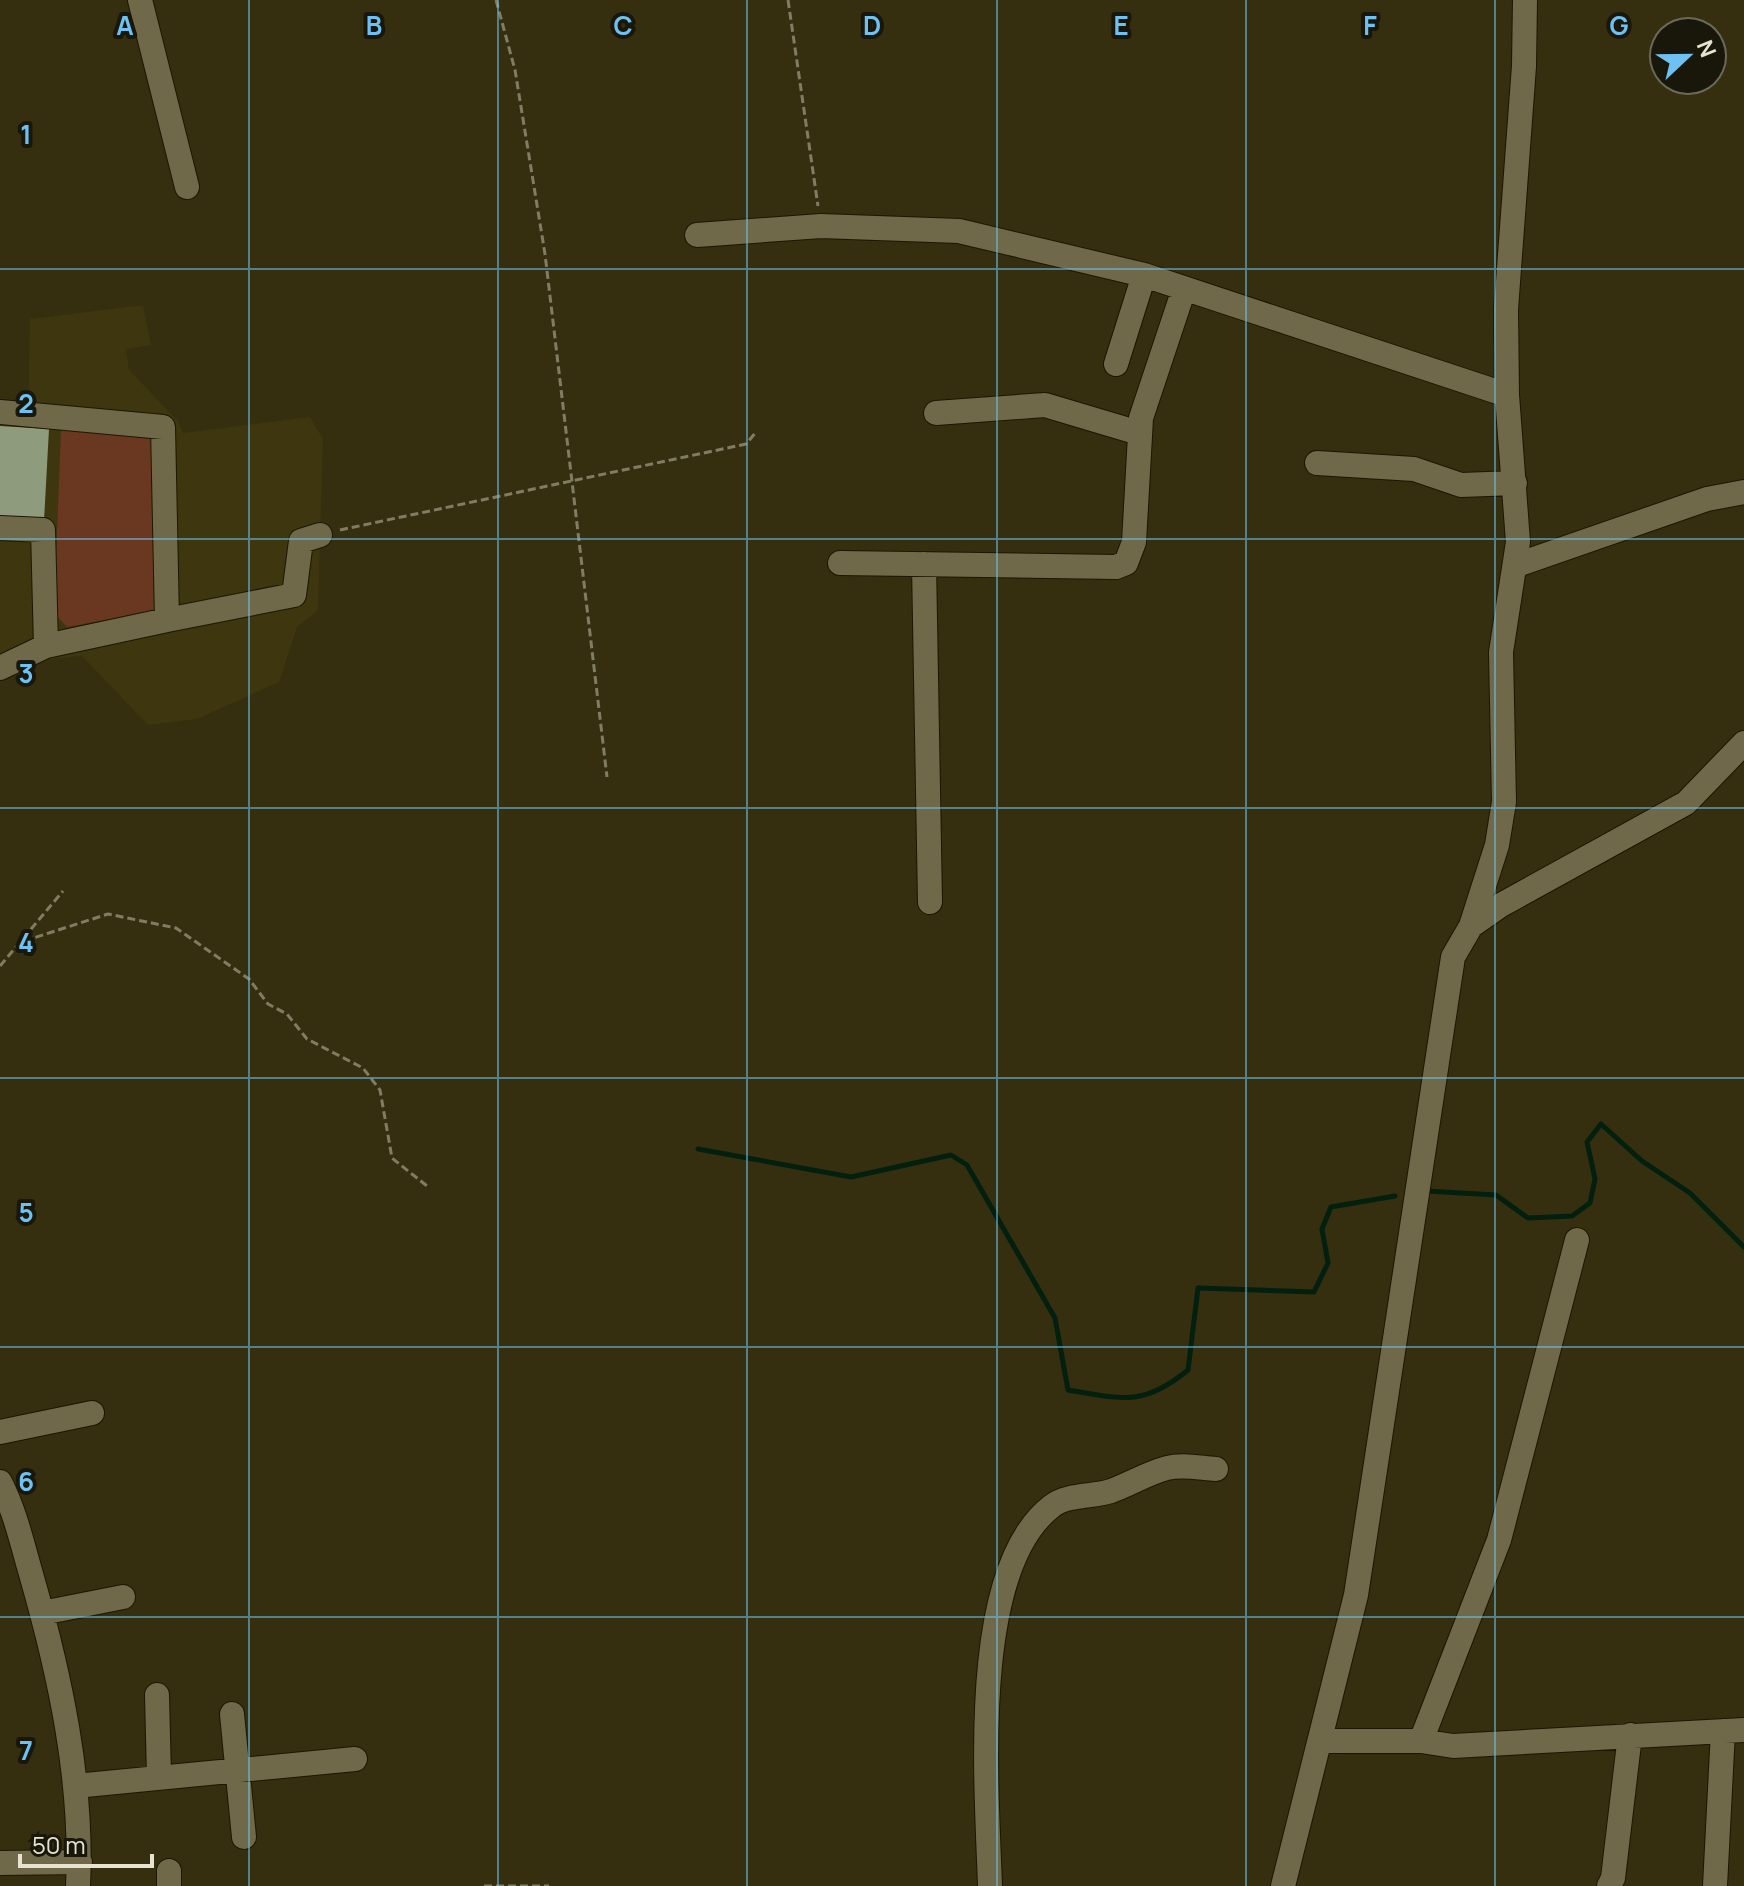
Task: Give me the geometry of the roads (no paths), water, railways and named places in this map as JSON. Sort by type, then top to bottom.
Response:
[{"type":"street","points":[[140,0],[187,187]]},
{"type":"street","points":[[1283,1886],[1356,1595],[1453,957],[1471,926],[1497,845],[1504,802],[1500,672],[1517,565],[1515,483],[1507,395],[1506,309],[1524,66],[1525,0]]},
{"type":"street","points":[[697,235],[821,226],[959,231],[1144,275],[1507,395]]},
{"type":"street","points":[[1116,364],[1144,275]]},
{"type":"street","points":[[840,563],[1116,567],[1126,563],[1134,542],[1139,433],[1148,391],[1184,289]]},
{"type":"street","points":[[936,413],[1045,405],[1139,433]]},
{"type":"street","points":[[0,412],[163,427],[167,620]]},
{"type":"street","points":[[1317,463],[1414,469],[1461,485],[1515,483]]},
{"type":"street","points":[[1517,565],[1707,499],[1744,492]]},
{"type":"street","points":[[0,528],[43,530],[46,646]]},
{"type":"street","points":[[0,668],[46,646],[294,595],[301,541],[320,535]]},
{"type":"street","points":[[924,564],[930,902]]},
{"type":"street","points":[[1471,926],[1501,905],[1677,809],[1744,743]]},
{"type":"street","points":[[1421,1741],[1483,1588],[1499,1540],[1577,1240]]},
{"type":"street","points":[[0,1432],[92,1413]]},
{"type":"street","points":[[990,1886],[987,1783],[990,1673],[997,1614],[1007,1572],[1019,1547],[1047,1511],[1061,1501],[1106,1493],[1170,1467],[1216,1469]]},
{"type":"street","points":[[0,1482],[13,1511],[60,1683],[75,1786],[79,1874],[0,1863]]},
{"type":"street","points":[[42,1613],[123,1597]]},
{"type":"street","points":[[157,1695],[159,1777]]},
{"type":"street","points":[[232,1714],[244,1837]]},
{"type":"street","points":[[1321,1741],[1421,1741],[1453,1746],[1733,1730],[1715,1886]]},
{"type":"street","points":[[1609,1886],[1615,1863],[1630,1735]]},
{"type":"street","points":[[75,1786],[355,1759]]},
{"type":"waterway","points":[[1427,1191],[1496,1195],[1528,1218],[1572,1216],[1590,1203],[1595,1179],[1587,1142],[1601,1124],[1642,1161],[1690,1193],[1744,1247]]},
{"type":"waterway","points":[[698,1149],[851,1177],[951,1155],[967,1165],[1055,1318],[1068,1390],[1103,1396],[1144,1395],[1158,1390],[1188,1370],[1198,1288],[1314,1292],[1328,1263],[1322,1229],[1331,1207],[1395,1196]]}]
